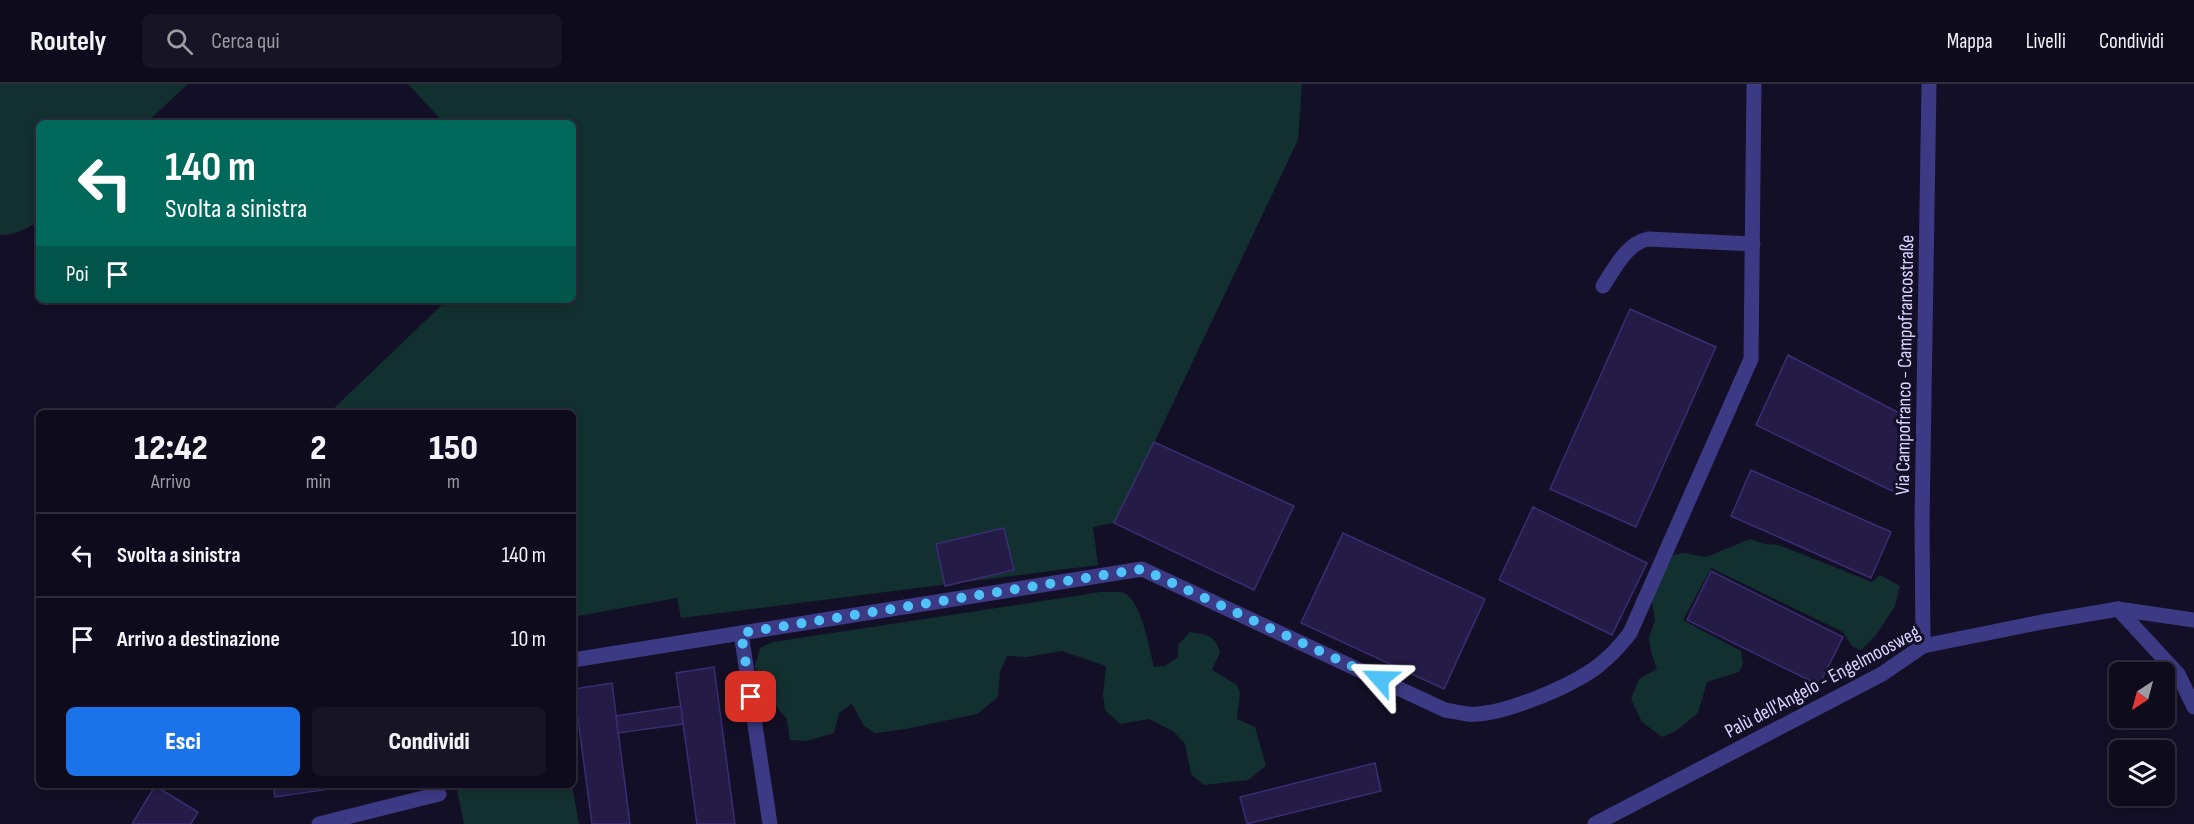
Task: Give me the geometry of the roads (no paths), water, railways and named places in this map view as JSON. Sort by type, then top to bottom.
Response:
[{"type":"street","points":[[576,660],[1142,569],[1445,710],[1469,714],[1494,711],[1524,702],[1570,683],[1595,668],[1616,651],[1630,633],[1751,359],[1754,84]]},
{"type":"street","name":"Via Campofranco - Campofrancostraße","points":[[1923,646],[1922,522],[1929,84]]},
{"type":"street","points":[[1603,286],[1630,248],[1638,241],[1648,239],[1752,244]]},
{"type":"street","points":[[2118,609],[2178,674],[2194,707]]},
{"type":"street","name":"Palù dell'Angelo - Engelmoosweg","points":[[1595,824],[1882,674],[1923,646],[2118,609],[2194,620]]},
{"type":"street","points":[[741,633],[770,824]]},
{"type":"street","points":[[319,824],[439,794]]}]
